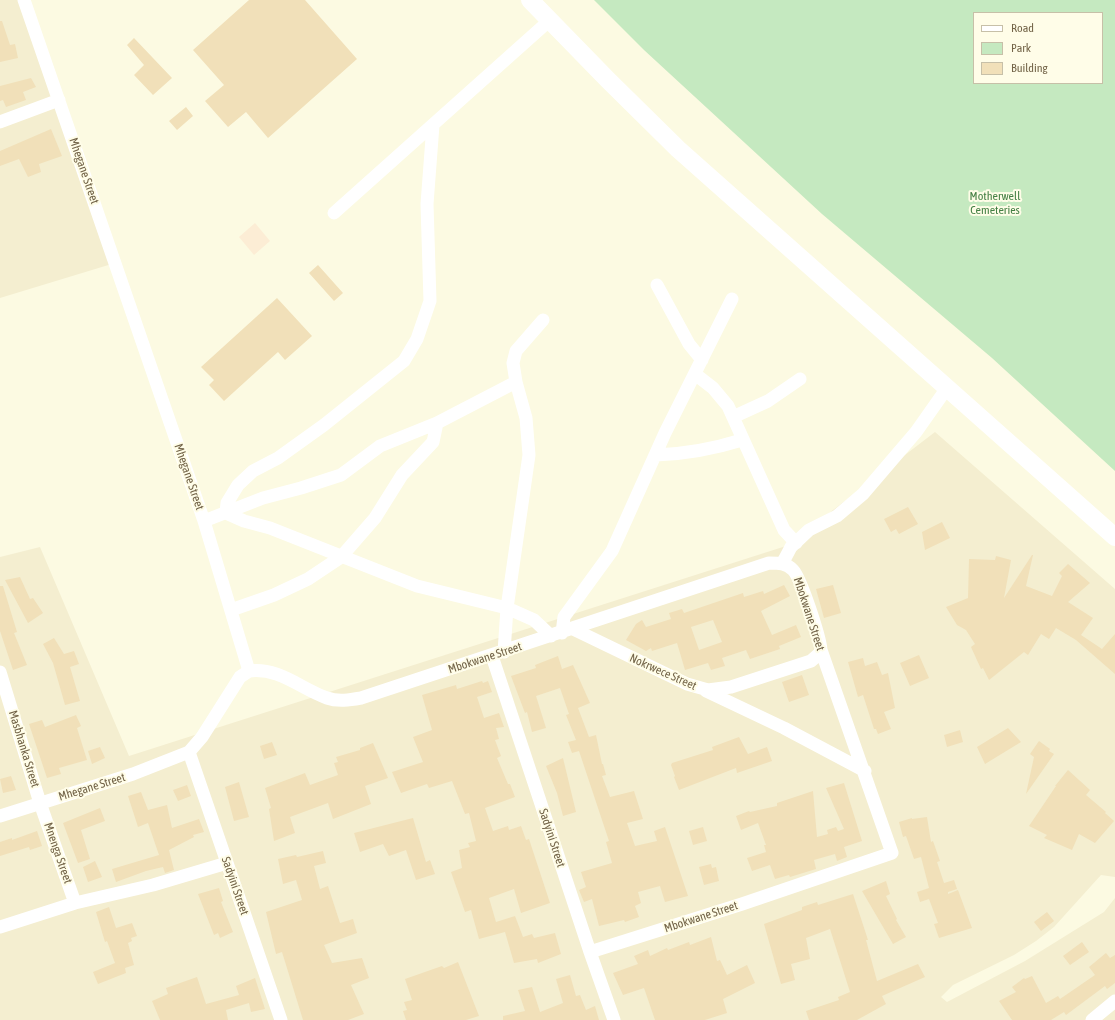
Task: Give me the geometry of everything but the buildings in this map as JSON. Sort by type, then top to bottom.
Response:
[{"type":"main road","points":[[530,0],[602,75],[678,149],[1115,537]]},
{"type":"street","name":"Mhegane Street","points":[[0,816],[133,774],[189,752],[202,737],[240,677],[249,671],[204,522],[24,0]]},
{"type":"street","points":[[334,213],[550,20]]},
{"type":"street","points":[[0,122],[59,100]]},
{"type":"street","points":[[226,513],[226,503],[238,485],[253,471],[278,458],[324,425],[404,361],[417,339],[430,301],[427,204],[433,125]]},
{"type":"street","points":[[657,285],[689,344],[702,360]]},
{"type":"street","points":[[562,633],[564,617],[612,551],[656,455],[732,299]]},
{"type":"street","points":[[498,654],[507,608],[529,455],[526,418],[512,363],[516,350],[543,320]]},
{"type":"street","points":[[695,374],[713,388],[728,406],[742,440],[784,530],[796,543]]},
{"type":"street","points":[[733,417],[768,401],[800,379]]},
{"type":"street","points":[[204,522],[263,498],[341,475],[380,446],[437,423],[516,382]]},
{"type":"street","points":[[782,564],[791,547],[809,530],[837,516],[862,494],[916,432],[947,388]]},
{"type":"street","points":[[231,610],[274,595],[308,579],[341,557],[375,518],[402,475],[433,442],[437,423]]},
{"type":"street","points":[[656,455],[682,454],[708,450],[742,440]]},
{"type":"street","name":"Nokrwece Street","points":[[226,513],[244,521],[270,528],[417,586],[507,608],[562,633],[700,689],[715,690],[731,687],[811,661],[816,658],[821,650]]},
{"type":"street","name":"Mbokwane Street","points":[[249,671],[258,670],[274,673],[328,698],[348,700],[375,694],[770,563],[782,564],[794,571],[799,579],[819,639],[821,650],[865,771],[892,854],[742,904],[590,952]]},
{"type":"street","name":"Sadyini Street","points":[[498,654],[590,952],[614,1020]]},
{"type":"street","name":"Masbhanka Street","points":[[0,672],[40,803]]},
{"type":"street","points":[[700,689],[784,728],[865,771]]},
{"type":"street","name":"Sadyini Street","points":[[189,752],[281,1020]]},
{"type":"street","name":"Mnenga Street","points":[[40,803],[75,903]]},
{"type":"street","points":[[0,927],[75,903],[154,885],[227,863]]},
{"type":"street","points":[[1092,1020],[1115,1001]]},
{"type":"shaded area","points":[[0,0],[24,0],[115,263],[0,298]]},
{"type":"shaded area","points":[[255,223],[270,241],[254,255],[239,237]]},
{"type":"shaded area","points":[[935,432],[1115,589],[1115,877],[1101,875],[1054,927],[1036,941],[1014,955],[953,985],[941,997],[947,1002],[1025,961],[1104,912],[1115,898],[1115,1020],[0,1020],[0,557],[40,547],[129,756],[786,546]]},
{"type":"green space","name":"Motherwell Cemeteries","points":[[594,0],[1115,0],[1115,471],[992,358],[822,214],[644,50]]}]
